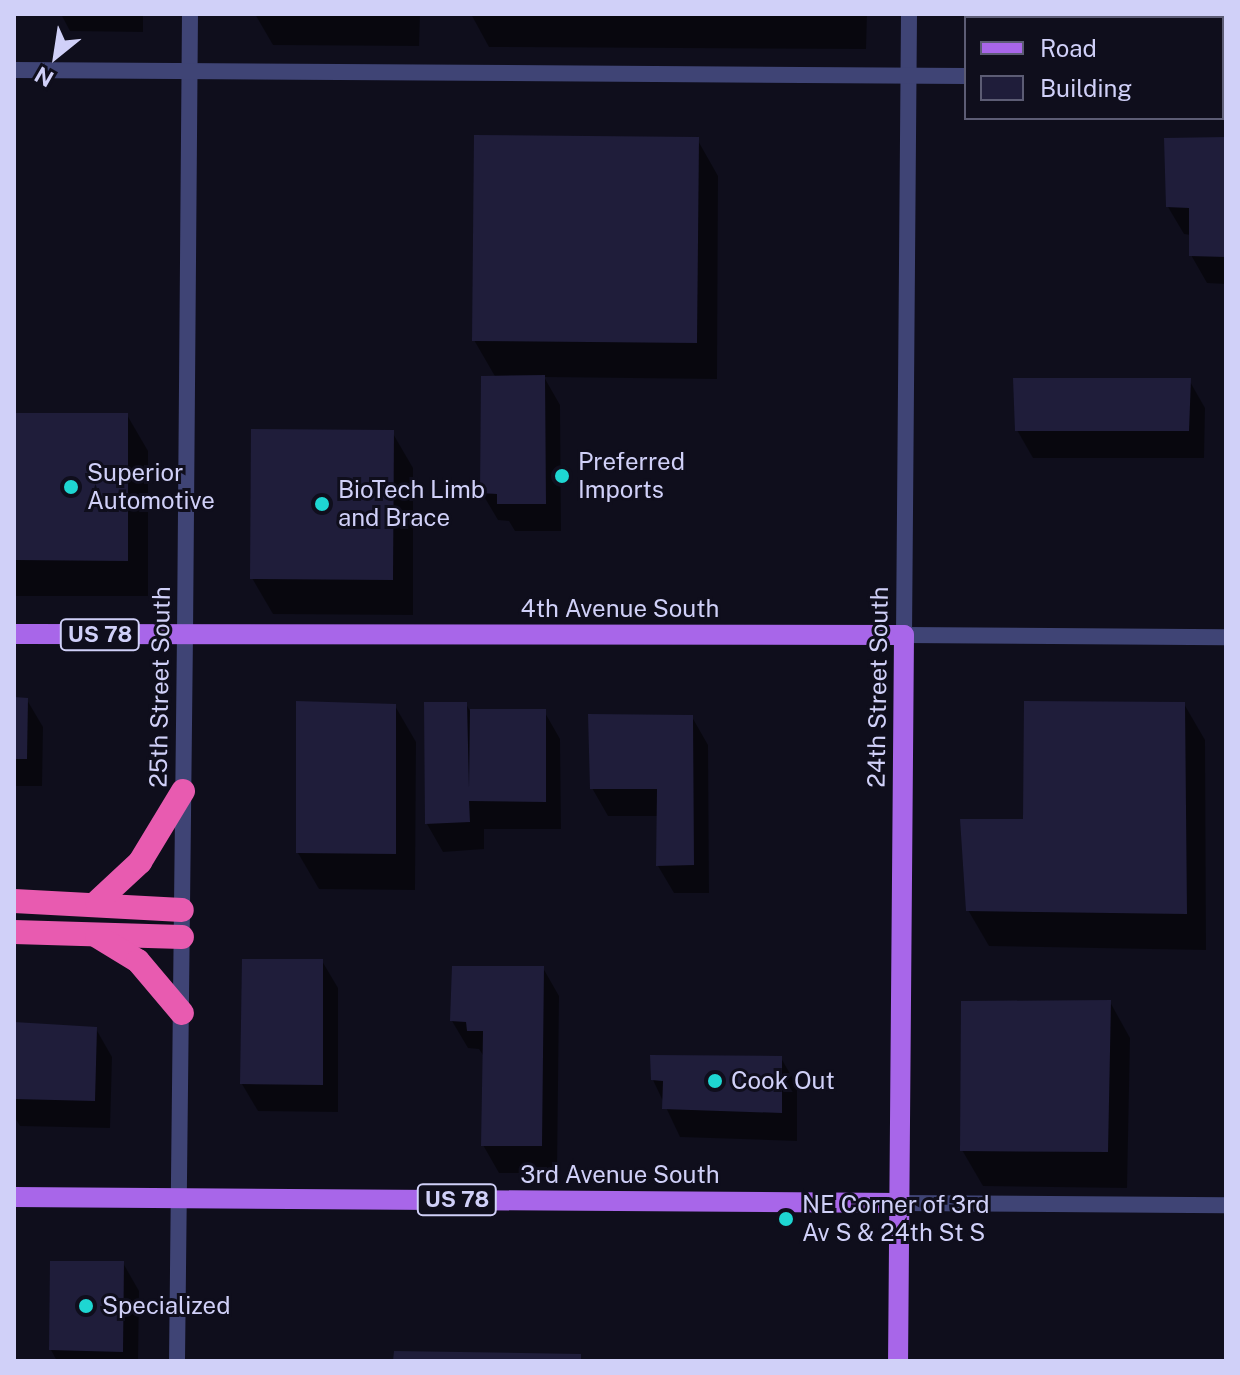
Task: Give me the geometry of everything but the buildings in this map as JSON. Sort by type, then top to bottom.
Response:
[{"type":"highway","points":[[97,902],[140,862],[183,791]]},
{"type":"highway","points":[[14,901],[97,902],[182,910]]},
{"type":"highway","points":[[14,932],[182,937]]},
{"type":"highway","points":[[95,935],[138,961],[182,1013]]},
{"type":"main road","name":"4th Avenue South","points":[[14,634],[904,635]]},
{"type":"main road","name":"24th Street South","points":[[898,1361],[904,635]]},
{"type":"main road","name":"3rd Avenue South","points":[[14,1197],[899,1203]]},
{"type":"street","name":"25th Street South","points":[[177,1361],[190,14]]},
{"type":"street","name":"24th Street South","points":[[904,635],[909,14]]},
{"type":"street","points":[[14,70],[964,76]]},
{"type":"street","name":"4th Avenue South","points":[[904,635],[1226,637]]},
{"type":"street","name":"3rd Avenue South","points":[[899,1203],[1226,1205]]},
{"type":"place","name":"Preferred Imports","points":[[562,476]]},
{"type":"place","name":"Superior Automotive","points":[[71,487]]},
{"type":"place","name":"BioTech Limb and Brace","points":[[322,504]]},
{"type":"place","name":"Cook Out","points":[[715,1081]]},
{"type":"place","name":"NE Corner of 3rd Av S & 24th St S","points":[[786,1219]]},
{"type":"place","name":"Specialized","points":[[86,1306]]}]
